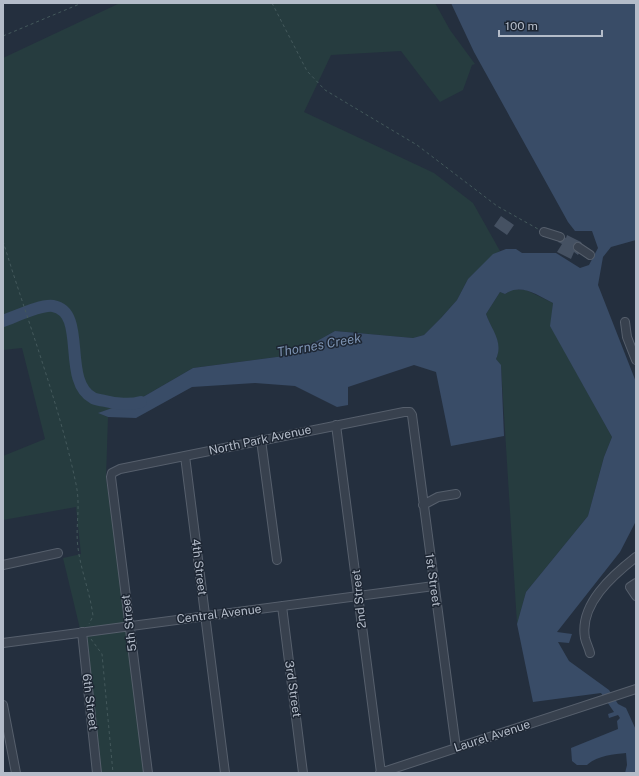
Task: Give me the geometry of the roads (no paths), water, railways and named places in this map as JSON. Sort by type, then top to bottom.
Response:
[{"type":"street","points":[[544,232],[560,237]]},
{"type":"street","points":[[578,247],[590,255]]},
{"type":"street","points":[[625,322],[627,337],[636,360]]},
{"type":"street","name":"North Park Avenue","points":[[112,474],[120,470],[261,440],[390,414],[410,412]]},
{"type":"street","name":"1st Street","points":[[410,412],[412,415],[456,748]]},
{"type":"street","name":"2nd Street","points":[[336,425],[380,773]]},
{"type":"street","points":[[261,440],[277,560]]},
{"type":"street","name":"4th Street","points":[[185,456],[225,773]]},
{"type":"street","name":"5th Street","points":[[112,474],[111,477],[148,773]]},
{"type":"street","points":[[423,505],[438,497],[456,494]]},
{"type":"street","points":[[3,565],[58,553]]},
{"type":"street","points":[[590,653],[585,637],[586,618],[592,604],[606,584],[636,556]]},
{"type":"street","points":[[636,583],[630,587],[636,596]]},
{"type":"street","name":"Central Avenue","points":[[3,643],[129,625],[434,586]]},
{"type":"street","name":"3rd Street","points":[[282,606],[303,773]]},
{"type":"street","name":"6th Street","points":[[87,632],[97,773]]},
{"type":"street","name":"Laurel Avenue","points":[[380,773],[636,689]]},
{"type":"street","points":[[3,705],[16,773]]},
{"type":"water","points":[[451,3],[636,3],[636,240],[611,247],[603,257],[598,285],[636,382],[636,521],[620,552],[557,632],[572,634],[569,643],[558,642],[569,661],[609,690],[618,704],[626,708],[636,730],[636,773],[625,773],[627,765],[626,753],[595,759],[587,765],[577,765],[572,761],[571,748],[618,729],[617,721],[620,718],[618,715],[609,718],[608,714],[614,712],[601,693],[533,702],[517,624],[526,592],[588,516],[604,457],[612,437],[550,326],[553,303],[529,291],[517,290],[505,294],[500,292],[486,314],[498,341],[499,347],[496,359],[501,365],[504,436],[451,446],[436,372],[414,365],[348,387],[348,405],[337,407],[295,386],[255,383],[192,387],[136,418],[108,417],[98,413],[143,397],[193,368],[292,355],[335,331],[413,338],[424,335],[457,300],[468,279],[493,254],[506,249],[516,249],[522,253],[556,253],[580,268],[589,265],[598,248],[592,231],[575,231],[568,222],[474,52]]},
{"type":"waterway","name":"Thornes Creek","points":[[3,321],[42,307],[53,306],[63,311],[70,321],[73,333],[78,377],[84,389],[97,400],[123,404],[141,402]]}]
